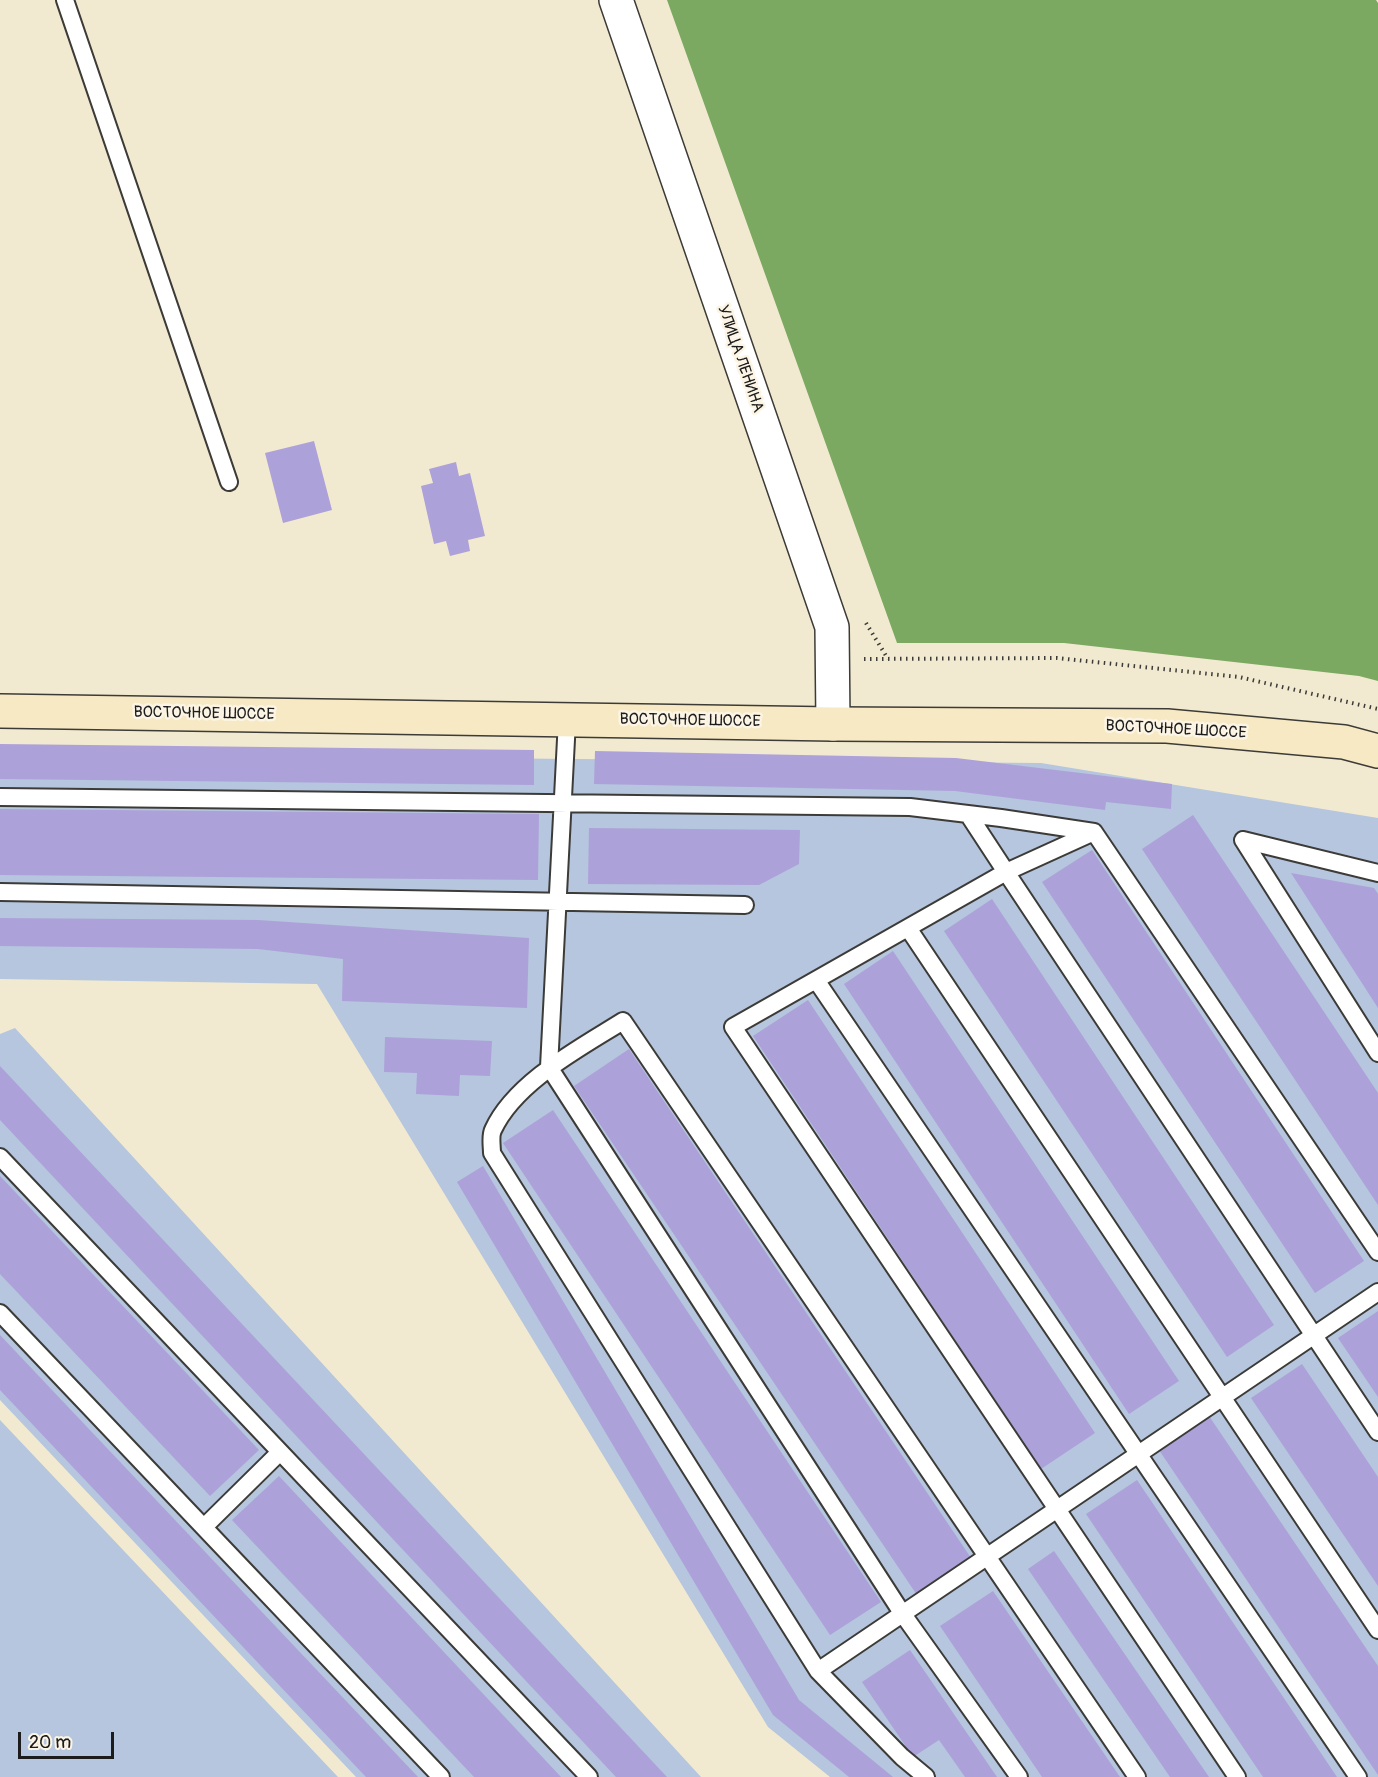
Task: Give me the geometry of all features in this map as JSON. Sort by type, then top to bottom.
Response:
[{"type":"main road","name":"ВОСТОЧНОЕ ШОССЕ","points":[[0,711],[833,724],[1167,726],[1344,742],[1378,751]]},
{"type":"street","name":"УЛИЦА ЛЕНИНА","points":[[616,0],[832,627],[833,724]]},
{"type":"lane","points":[[64,0],[229,482]]},
{"type":"lane","points":[[567,720],[549,1067],[902,1613],[1019,1777]]},
{"type":"lane","points":[[0,797],[910,807],[1094,832],[1378,1252]]},
{"type":"lane","points":[[968,814],[1378,1432]]},
{"type":"lane","points":[[1094,832],[1006,872],[733,1027],[1237,1777]]},
{"type":"lane","points":[[1378,873],[1243,840],[1378,1053]]},
{"type":"lane","points":[[0,892],[745,905]]},
{"type":"lane","points":[[908,928],[1378,1630]]},
{"type":"lane","points":[[816,980],[1358,1777]]},
{"type":"lane","points":[[926,1777],[902,1757],[818,1671],[492,1153],[491,1132],[510,1103],[549,1067],[623,1021],[1137,1777]]},
{"type":"lane","points":[[0,1157],[590,1777]]},
{"type":"lane","points":[[818,1671],[1378,1292]]},
{"type":"lane","points":[[0,1313],[441,1777]]},
{"type":"lane","points":[[204,1527],[280,1452]]},
{"type":"path","points":[[832,659],[1057,658],[1239,677],[1378,710]]},
{"type":"shaded area","points":[[0,754],[1041,763],[1378,818],[1378,1777],[830,1777],[768,1727],[317,984],[0,979]]},
{"type":"shaded area","points":[[15,1028],[701,1777],[356,1777],[0,1400],[0,1034]]},
{"type":"shaded area","points":[[0,1420],[338,1777],[0,1777]]},
{"type":"green space","points":[[667,0],[1376,0],[1378,3],[1378,681],[1359,676],[1064,643],[897,643]]},
{"type":"building","points":[[314,441],[332,510],[283,523],[265,453]]},
{"type":"building","points":[[456,462],[459,476],[470,473],[485,536],[468,540],[470,551],[450,556],[446,541],[434,544],[421,486],[433,483],[429,469]]},
{"type":"building","points":[[0,744],[534,750],[534,785],[0,779]]},
{"type":"building","points":[[595,751],[956,758],[1172,784],[1171,809],[1106,802],[1105,810],[955,791],[594,784]]},
{"type":"building","points":[[0,809],[539,814],[538,880],[0,875]]},
{"type":"building","points":[[1193,815],[1378,1093],[1378,1205],[1142,849]]},
{"type":"building","points":[[589,828],[800,830],[799,864],[759,885],[588,884]]},
{"type":"building","points":[[1092,850],[1364,1261],[1315,1293],[1042,882]]},
{"type":"building","points":[[1291,873],[1374,888],[1378,894],[1378,1008]]},
{"type":"building","points":[[992,899],[1274,1325],[1227,1357],[944,931]]},
{"type":"building","points":[[0,918],[258,920],[529,938],[527,1008],[342,1001],[343,959],[258,949],[0,946]]},
{"type":"building","points":[[893,951],[1179,1381],[1129,1414],[844,984]]},
{"type":"building","points":[[808,1000],[1095,1433],[1041,1469],[753,1036]]},
{"type":"building","points":[[385,1037],[492,1041],[490,1076],[460,1075],[459,1096],[416,1094],[417,1073],[384,1072]]},
{"type":"building","points":[[629,1049],[973,1561],[919,1598],[574,1086]]},
{"type":"building","points":[[0,1066],[667,1777],[616,1777],[0,1120]]},
{"type":"building","points":[[553,1110],[881,1602],[830,1635],[503,1143]]},
{"type":"building","points":[[483,1166],[799,1700],[893,1777],[849,1777],[773,1715],[457,1182]]},
{"type":"building","points":[[0,1176],[259,1450],[210,1496],[0,1274]]},
{"type":"building","points":[[1378,1311],[1378,1397],[1338,1338]]},
{"type":"building","points":[[0,1335],[418,1777],[366,1777],[0,1390]]},
{"type":"building","points":[[1302,1364],[1378,1477],[1378,1586],[1251,1398]]},
{"type":"building","points":[[1209,1416],[1378,1666],[1378,1775],[1159,1450]]},
{"type":"building","points":[[279,1476],[561,1777],[474,1777],[232,1520]]},
{"type":"building","points":[[1137,1480],[1337,1777],[1263,1777],[1086,1514]]},
{"type":"building","points":[[1054,1551],[1209,1777],[1170,1777],[1028,1569]]},
{"type":"building","points":[[993,1591],[1120,1777],[1042,1777],[940,1626]]},
{"type":"building","points":[[910,1650],[997,1777],[965,1777],[939,1740],[913,1757],[862,1682]]}]
